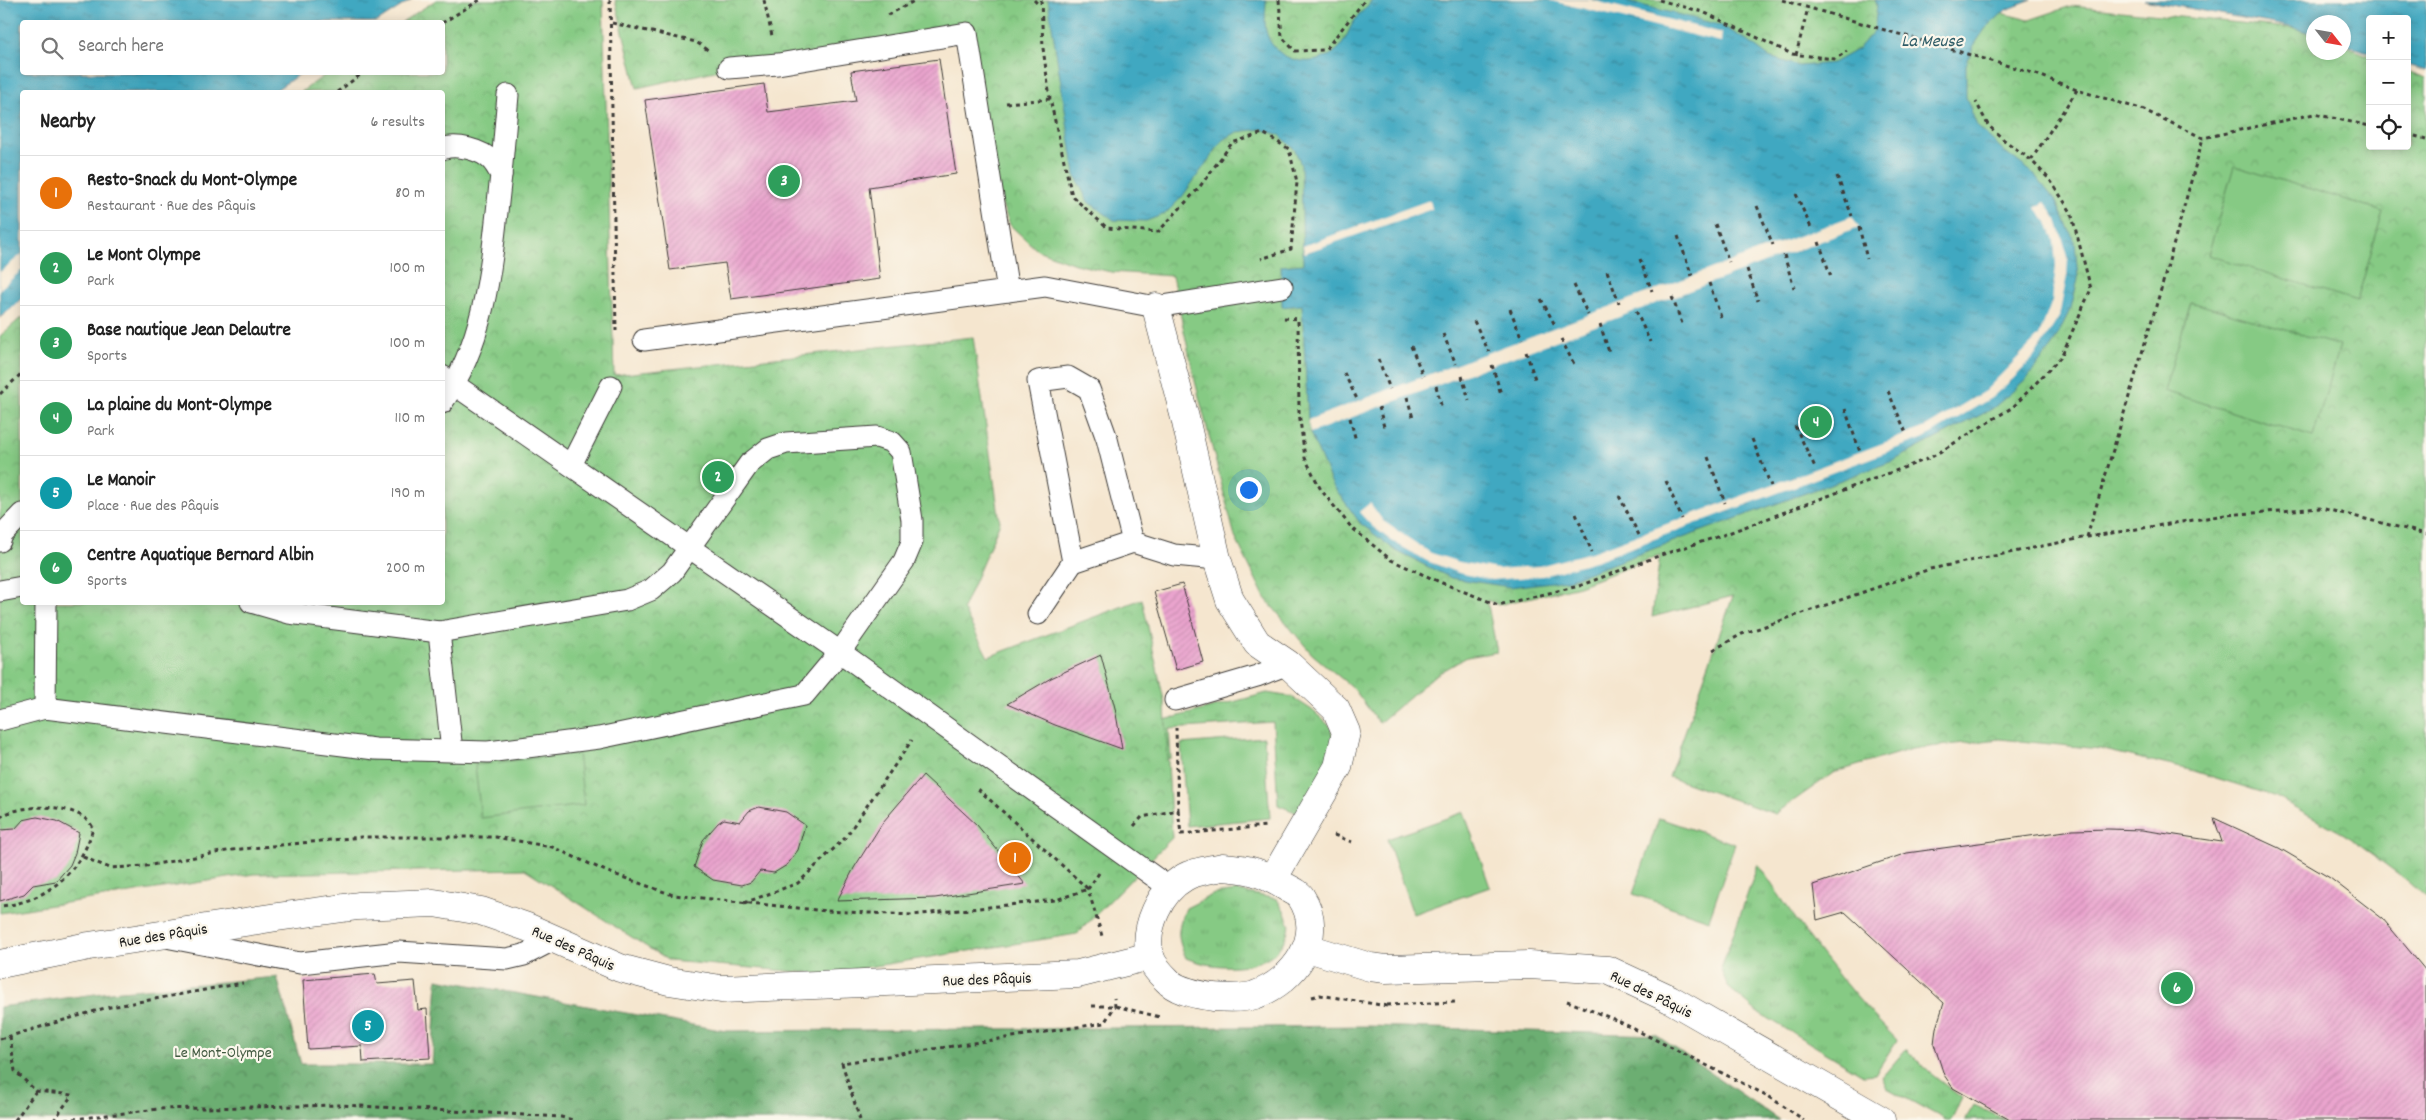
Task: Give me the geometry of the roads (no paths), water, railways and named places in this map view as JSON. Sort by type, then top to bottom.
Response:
[{"type":"street","points":[[1156,307],[1185,418],[1216,559],[1230,600],[1257,644],[1288,664],[1336,709],[1346,732],[1338,767],[1306,826],[1273,879]]},
{"type":"street","points":[[1222,867],[1262,872],[1273,879],[1301,896],[1309,914],[1311,932],[1308,948],[1278,984],[1253,996],[1226,998],[1200,995],[1173,985],[1159,973],[1150,956],[1150,938],[1153,921],[1160,902],[1170,888],[1186,876],[1222,867]]},
{"type":"street","name":"Rue des Pâquis","points":[[0,964],[89,946],[358,906],[434,903],[481,911],[527,927],[620,968],[669,981],[721,989],[1078,974],[1150,956]]},
{"type":"street","name":"Rue des Pâquis","points":[[1308,948],[1370,967],[1386,969],[1529,965],[1608,970],[1670,1000],[1881,1120]]},
{"type":"lane","points":[[729,68],[778,64],[968,33],[1008,291]]},
{"type":"lane","points":[[445,393],[449,380],[470,354],[486,294],[501,175],[508,94]]},
{"type":"lane","points":[[445,148],[452,145],[478,152],[491,160],[501,175]]},
{"type":"lane","points":[[644,340],[1045,286],[1156,307],[1272,289]]},
{"type":"lane","points":[[1073,562],[1038,381],[1068,377],[1089,389],[1107,440],[1133,542]]},
{"type":"lane","points":[[449,380],[840,652],[1170,888]]},
{"type":"lane","points":[[571,465],[611,386]]},
{"type":"lane","points":[[0,720],[45,708],[375,749],[488,752],[599,738],[804,695],[840,652],[904,561],[912,542],[912,520],[903,458],[892,442],[877,436],[786,444],[768,449],[749,464],[691,548],[672,572],[651,590],[627,600],[438,632],[289,613],[261,605]]},
{"type":"lane","points":[[0,541],[2,535],[20,516]]},
{"type":"lane","points":[[1038,614],[1073,562],[1133,542],[1174,555],[1216,559]]},
{"type":"lane","points":[[0,591],[20,587]]},
{"type":"lane","points":[[45,708],[46,605]]},
{"type":"lane","points":[[438,632],[452,751]]},
{"type":"lane","points":[[1175,700],[1257,676],[1288,664]]},
{"type":"lane","points":[[158,935],[300,963],[399,952],[507,959],[524,955],[556,939]]},
{"type":"water","points":[[0,0],[411,0],[380,20],[20,20],[20,75],[298,75],[276,90],[20,90],[20,301],[0,318]]},
{"type":"water","name":"La Meuse","points":[[1048,0],[1266,0],[1265,27],[1271,42],[1278,51],[1287,57],[1309,61],[1331,55],[1340,47],[1355,20],[1372,0],[1621,0],[1720,25],[1745,39],[1769,57],[1799,66],[1833,63],[1858,49],[1874,31],[1877,5],[1875,0],[2032,0],[2006,10],[1985,29],[1973,47],[1966,65],[1966,97],[1977,126],[2004,151],[2033,173],[2055,200],[2075,242],[2078,279],[2071,308],[2052,346],[2026,380],[1992,409],[1893,461],[1568,580],[1510,587],[1451,578],[1396,551],[1360,523],[1332,484],[1310,433],[1302,305],[1282,307],[1281,266],[1303,264],[1301,165],[1295,150],[1280,135],[1261,129],[1237,132],[1222,141],[1182,197],[1165,214],[1146,221],[1114,220],[1088,202],[1075,175]]},
{"type":"water","points":[[2144,0],[2426,0],[2426,71],[2411,66],[2411,15],[2366,15],[2366,52],[2351,46],[2351,15],[2306,15],[2306,32],[2291,27]]},
{"type":"place","name":"Base nautique Jean Delautre","points":[[784,181]]},
{"type":"place","name":"La plaine du Mont-Olympe","points":[[1816,422]]},
{"type":"place","name":"Le Mont Olympe","points":[[718,477]]},
{"type":"place","name":"Resto-Snack du Mont-Olympe","points":[[1015,858]]},
{"type":"place","name":"Centre Aquatique Bernard Albin","points":[[2177,988]]},
{"type":"place","name":"Le Manoir","points":[[368,1026]]},
{"type":"park label","name":"Le Mont-Olympe","points":[[223,1051]]}]
